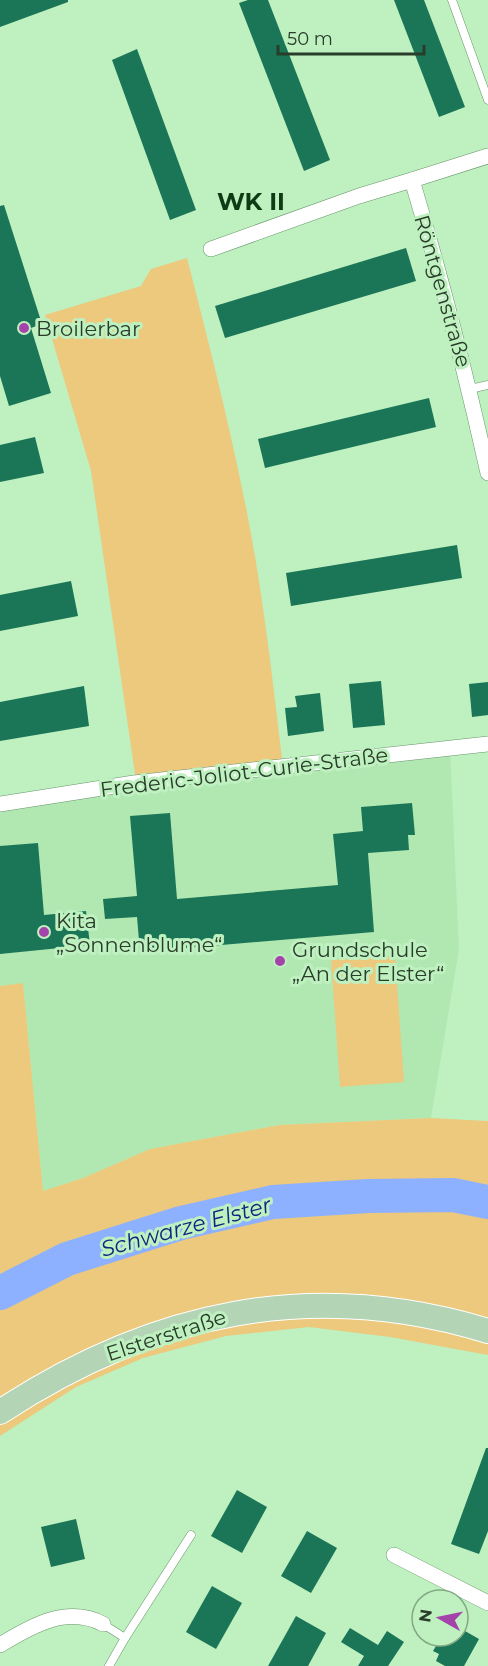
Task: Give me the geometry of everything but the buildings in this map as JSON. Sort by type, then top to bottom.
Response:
[{"type":"main road","name":"Elsterstraße","points":[[0,1412],[58,1376],[89,1360],[157,1334],[233,1313],[303,1306],[346,1306],[427,1316],[488,1331]]},
{"type":"street","points":[[211,249],[359,196],[488,156]]},
{"type":"street","name":"Röntgenstraße","points":[[412,180],[443,283],[470,389],[488,473]]},
{"type":"street","name":"Frederic-Joliot-Curie-Straße","points":[[0,804],[134,783],[488,744]]},
{"type":"street","points":[[394,1555],[488,1603]]},
{"type":"street","points":[[0,1645],[35,1625],[58,1618],[86,1617],[102,1624]]},
{"type":"lane","points":[[452,0],[488,99]]},
{"type":"lane","points":[[470,389],[488,385]]},
{"type":"lane","points":[[109,1666],[191,1535]]},
{"type":"lane","points":[[102,1624],[125,1638]]},
{"type":"shaded area","points":[[187,258],[224,404],[250,527],[266,629],[283,767],[136,781],[91,471],[45,315],[141,286],[151,269]]},
{"type":"shaded area","name":"Grundschule „An der Elster“","points":[[450,748],[459,949],[431,1118],[279,1125],[150,1149],[83,1178],[43,1191],[23,984],[0,986],[0,806]]},
{"type":"shaded area","points":[[395,955],[404,1082],[340,1087],[331,960]]},
{"type":"shaded area","points":[[23,983],[43,1191],[83,1178],[150,1149],[279,1125],[431,1118],[488,1121],[488,1331],[463,1323],[233,1312],[0,1411],[0,986]]},
{"type":"shaded area","points":[[304,1308],[488,1332],[488,1355],[390,1337],[309,1327],[226,1336],[143,1358],[76,1387],[0,1436],[0,1414],[90,1362]]},
{"type":"waterway","name":"Schwarze Elster","points":[[0,1293],[67,1259],[181,1223],[273,1202],[368,1196],[453,1195],[488,1202]]},
{"type":"place","name":"Broilerbar","points":[[24,328]]},
{"type":"place","name":"Kita „Sonnenblume“","points":[[44,932]]},
{"type":"place","name":"Grundschule „An der Elster“","points":[[280,961]]},
{"type":"district","name":"WK II","points":[[251,201]]}]
